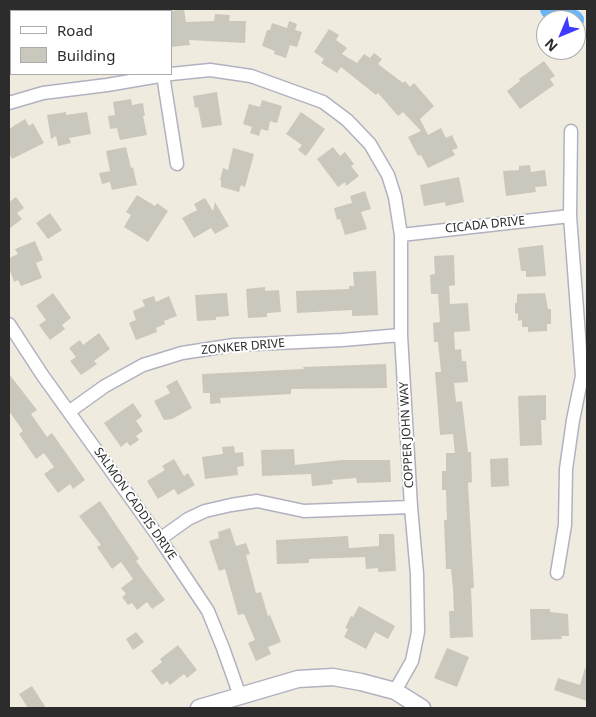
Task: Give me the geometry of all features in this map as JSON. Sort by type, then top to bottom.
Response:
[{"type":"street","name":"COPPER JOHN WAY","points":[[172,74],[210,70],[251,76],[323,102],[347,120],[370,144],[388,176],[395,196],[401,236],[401,335],[411,507],[418,574],[418,632],[412,661],[395,691]]},
{"type":"street","name":"COPPER JOHN WAY","points":[[9,103],[43,94],[162,75]]},
{"type":"street","points":[[168,75],[177,164]]},
{"type":"street","points":[[556,573],[565,525],[566,469],[582,376],[570,216],[571,131]]},
{"type":"street","name":"CICADA DRIVE","points":[[401,236],[570,216]]},
{"type":"street","name":"SALMON CADDIS DRIVE","points":[[9,324],[43,376],[70,411],[160,539],[208,611],[240,696]]},
{"type":"street","name":"ZONKER DRIVE","points":[[70,411],[105,386],[143,364],[182,353],[234,345],[401,335]]},
{"type":"street","points":[[160,539],[188,519],[205,511],[258,501],[304,510],[411,507]]},
{"type":"street","points":[[199,708],[298,679],[333,677],[395,691],[422,708]]},
{"type":"building","points":[[184,9],[186,22],[214,21],[215,14],[230,15],[229,21],[246,21],[245,43],[189,40],[190,45],[172,47],[172,11]]},
{"type":"building","points":[[289,21],[297,24],[295,30],[302,32],[297,47],[290,45],[286,58],[274,54],[275,51],[262,46],[267,30],[270,30],[272,23],[287,28]]},
{"type":"building","points":[[329,29],[339,35],[336,40],[347,48],[342,54],[357,63],[364,54],[370,58],[374,53],[382,59],[378,64],[403,83],[405,81],[410,87],[414,83],[434,106],[420,119],[428,135],[441,128],[446,138],[452,135],[458,148],[452,150],[455,155],[428,168],[421,155],[418,156],[408,137],[421,131],[403,112],[398,116],[378,93],[376,95],[341,67],[337,73],[321,63],[324,59],[314,52]]},
{"type":"building","points":[[544,61],[555,76],[550,79],[554,85],[520,109],[507,91],[520,81],[519,79]]},
{"type":"building","points":[[217,92],[222,125],[202,128],[198,107],[195,108],[193,96]]},
{"type":"building","points":[[131,99],[132,105],[143,103],[145,116],[143,116],[147,135],[120,140],[117,128],[110,129],[108,116],[115,115],[113,102]]},
{"type":"building","points":[[262,100],[282,106],[277,123],[270,121],[268,131],[261,129],[259,136],[250,133],[252,127],[243,124],[249,104],[260,107]]},
{"type":"building","points":[[66,112],[66,115],[87,112],[91,134],[69,138],[71,143],[58,146],[56,136],[51,139],[47,115]]},
{"type":"building","points":[[301,112],[325,129],[306,156],[298,150],[302,145],[286,134]]},
{"type":"building","points":[[25,119],[29,126],[33,123],[44,143],[12,159],[9,153],[9,129]]},
{"type":"building","points":[[126,147],[137,185],[112,190],[110,182],[102,184],[99,173],[110,171],[106,151]]},
{"type":"building","points":[[333,147],[340,156],[345,152],[354,164],[351,166],[359,176],[346,186],[345,182],[338,187],[317,159]]},
{"type":"building","points":[[233,148],[254,154],[245,187],[241,185],[239,192],[221,187],[220,180],[223,168],[228,170]]},
{"type":"building","points":[[530,165],[531,172],[545,170],[547,186],[535,187],[536,192],[506,196],[503,171],[519,170],[519,166]]},
{"type":"building","points":[[459,177],[464,202],[446,206],[445,202],[424,206],[420,185]]},
{"type":"building","points":[[365,191],[371,209],[361,212],[367,229],[345,235],[340,219],[337,220],[334,208],[352,203],[350,196]]},
{"type":"building","points":[[137,195],[155,206],[157,203],[168,211],[148,242],[124,227],[131,215],[126,212]]},
{"type":"building","points":[[16,197],[24,208],[17,213],[22,219],[9,229],[9,202]]},
{"type":"building","points":[[205,198],[213,211],[215,202],[229,226],[215,234],[211,228],[194,238],[182,218],[197,210],[194,204]]},
{"type":"building","points":[[50,213],[62,230],[48,239],[36,223]]},
{"type":"building","points":[[35,241],[43,260],[36,263],[42,278],[21,286],[18,280],[14,282],[9,268],[9,258],[18,254],[15,249]]},
{"type":"building","points":[[543,245],[546,276],[526,277],[526,271],[521,271],[518,248]]},
{"type":"building","points":[[454,255],[455,285],[449,286],[450,304],[468,303],[470,331],[454,332],[455,350],[461,349],[462,361],[466,361],[468,382],[454,383],[456,402],[462,401],[468,452],[471,452],[472,482],[468,483],[474,588],[471,588],[473,637],[450,638],[449,611],[454,611],[453,589],[451,569],[446,569],[444,520],[447,520],[446,490],[442,490],[442,471],[446,471],[446,453],[455,453],[453,434],[440,435],[435,372],[441,372],[438,342],[434,342],[433,323],[440,322],[438,294],[431,294],[430,275],[435,274],[434,256]]},
{"type":"building","points":[[376,271],[378,315],[352,316],[352,310],[297,313],[296,291],[349,289],[349,286],[354,286],[353,272]]},
{"type":"building","points":[[265,287],[265,291],[279,290],[281,312],[267,313],[267,317],[248,318],[246,289]]},
{"type":"building","points":[[53,293],[71,318],[62,325],[65,329],[50,340],[39,325],[46,320],[36,306]]},
{"type":"building","points":[[227,293],[229,316],[216,317],[216,320],[197,321],[195,295]]},
{"type":"building","points":[[545,293],[548,309],[551,309],[551,324],[547,324],[547,331],[528,332],[528,327],[522,327],[522,320],[518,321],[518,313],[515,314],[517,294]]},
{"type":"building","points":[[154,296],[156,302],[169,296],[177,316],[164,321],[165,324],[156,328],[157,332],[136,340],[129,323],[136,320],[133,311],[145,306],[142,300]]},
{"type":"building","points":[[99,333],[110,349],[94,361],[97,364],[81,375],[70,361],[76,357],[69,348],[80,340],[83,345]]},
{"type":"building","points":[[386,364],[387,388],[291,389],[291,394],[220,398],[221,403],[210,404],[210,393],[203,393],[202,374],[304,369],[303,367]]},
{"type":"building","points":[[9,374],[37,410],[31,414],[47,437],[52,433],[85,480],[73,489],[70,484],[58,493],[44,474],[54,467],[44,453],[36,459],[19,434],[23,431],[9,411]]},
{"type":"building","points":[[177,380],[192,408],[172,419],[164,420],[154,401],[170,393],[166,386]]},
{"type":"building","points":[[546,395],[546,420],[541,420],[542,445],[520,446],[518,396]]},
{"type":"building","points":[[133,403],[142,416],[136,421],[143,431],[136,436],[139,440],[130,446],[127,442],[121,447],[104,423]]},
{"type":"building","points":[[234,446],[235,453],[243,452],[244,466],[237,467],[238,475],[205,479],[202,457],[223,454],[222,447]]},
{"type":"building","points":[[294,449],[295,465],[342,460],[390,460],[391,482],[357,483],[356,478],[332,480],[333,484],[312,486],[311,474],[262,476],[261,450]]},
{"type":"building","points":[[508,458],[509,486],[491,487],[490,459]]},
{"type":"building","points":[[174,459],[184,476],[188,473],[195,485],[178,495],[174,489],[158,499],[147,481],[165,470],[162,466]]},
{"type":"building","points":[[100,501],[139,559],[136,561],[165,600],[152,609],[147,602],[137,610],[132,603],[128,605],[122,597],[126,594],[121,588],[133,579],[121,562],[112,569],[97,547],[101,545],[79,516]]},
{"type":"building","points":[[230,528],[236,546],[246,543],[250,554],[246,555],[256,593],[261,592],[268,616],[270,615],[281,642],[268,647],[271,654],[256,661],[248,643],[255,640],[244,614],[238,615],[225,569],[219,571],[209,541],[219,538],[218,532]]},
{"type":"building","points":[[379,534],[394,534],[396,571],[378,572],[378,568],[366,569],[365,557],[309,559],[309,563],[277,564],[276,540],[348,536],[349,548],[379,546]]},
{"type":"building","points":[[359,606],[395,626],[388,639],[375,632],[366,649],[344,637],[348,629],[345,628]]},
{"type":"building","points":[[530,609],[550,609],[550,612],[568,614],[569,636],[561,636],[562,639],[531,640]]},
{"type":"building","points":[[136,632],[144,642],[133,650],[126,639]]},
{"type":"building","points":[[178,645],[197,670],[187,678],[184,674],[170,685],[167,681],[162,685],[151,671],[162,662],[160,659]]},
{"type":"building","points":[[447,648],[469,657],[457,687],[434,678]]},
{"type":"building","points":[[585,668],[587,669],[587,701],[554,690],[558,678],[580,685]]},
{"type":"building","points":[[32,686],[46,708],[28,708],[19,694]]}]
